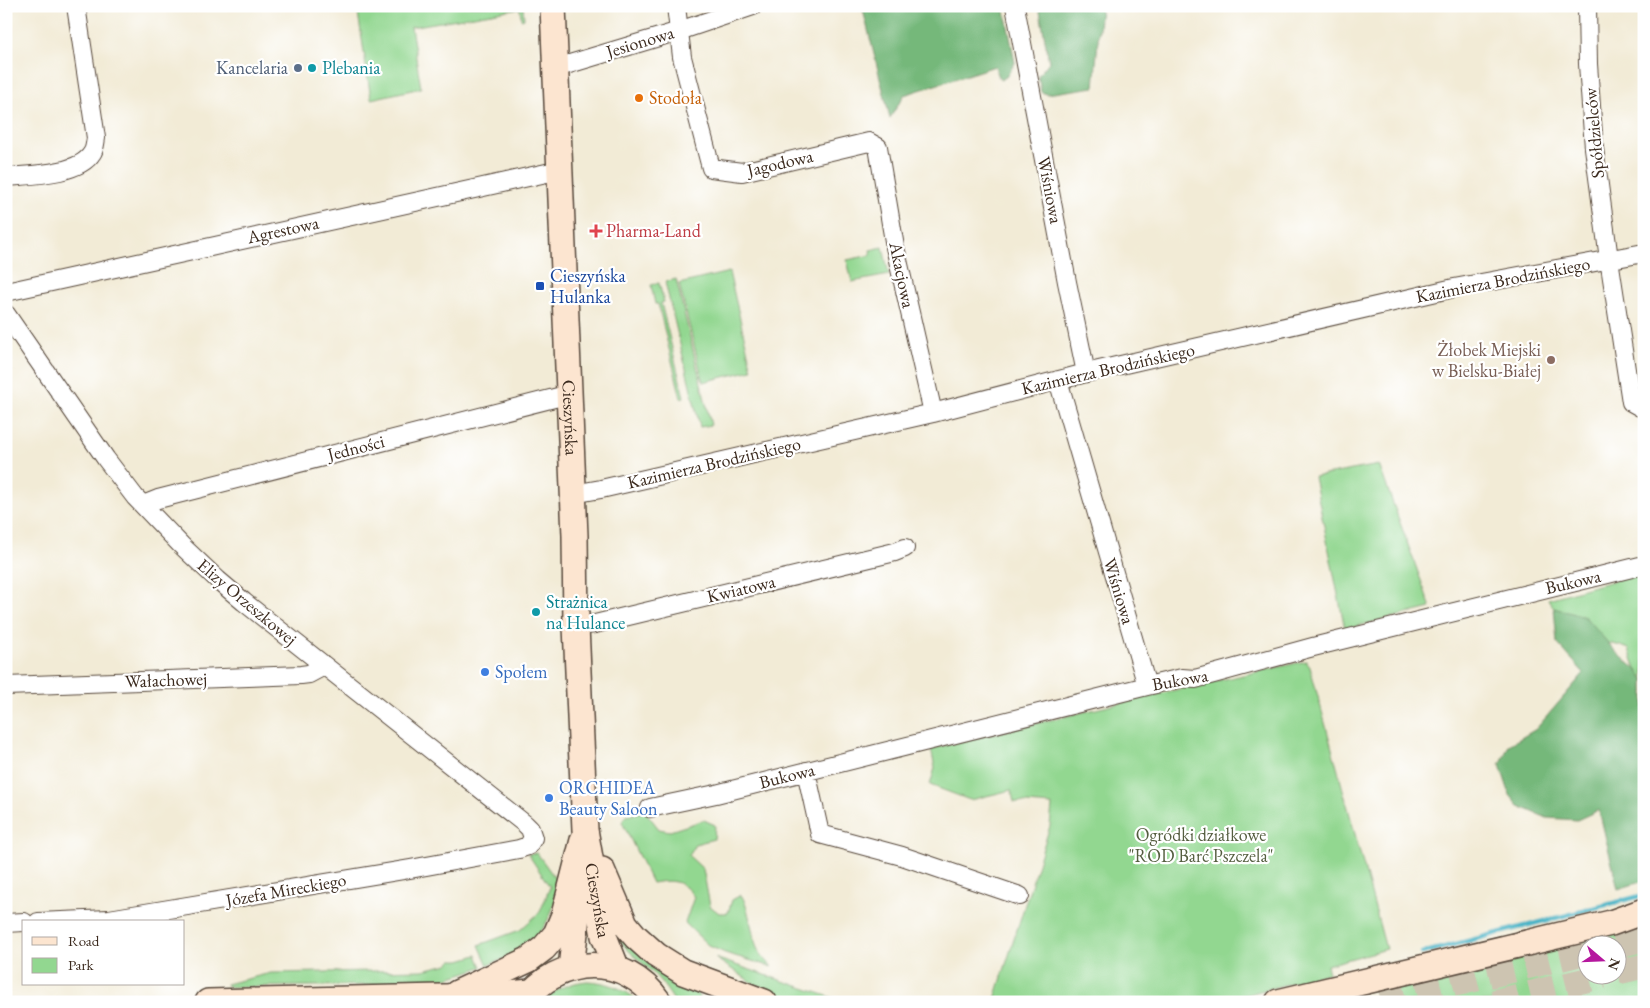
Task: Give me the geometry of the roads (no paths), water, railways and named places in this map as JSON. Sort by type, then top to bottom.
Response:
[{"type":"main road","name":"Cieszyńska","points":[[553,6],[570,394],[576,626],[585,830],[576,939],[571,968]]},
{"type":"main road","name":"Cieszyńska","points":[[585,830],[604,936],[617,969]]},
{"type":"main road","points":[[449,997],[528,960],[544,948],[556,934],[564,915],[585,830]]},
{"type":"main road","points":[[585,830],[625,924],[636,937],[656,955],[683,972],[764,1002]]},
{"type":"main road","points":[[1278,1002],[1611,923],[1644,911]]},
{"type":"main road","points":[[208,1002],[487,996],[528,997],[550,977],[571,968],[594,965],[617,969],[631,976],[644,984],[659,1002]]},
{"type":"street","points":[[6,177],[56,172],[74,167],[92,153],[96,138],[76,6]]},
{"type":"street","name":"Jagodowa","points":[[676,6],[682,57],[710,168],[742,172],[869,142]]},
{"type":"street","name":"Jesionowa","points":[[556,68],[753,6]]},
{"type":"street","name":"Wiśniowa","points":[[1015,6],[1086,373]]},
{"type":"street","name":"Spółdzielców","points":[[1587,6],[1588,64],[1594,148],[1609,259],[1631,402],[1644,407]]},
{"type":"street","name":"Akacjowa","points":[[869,142],[878,147],[895,247],[933,413]]},
{"type":"street","name":"Agrestowa","points":[[6,292],[560,170]]},
{"type":"street","name":"Kazimierza Brodzińskiego","points":[[573,494],[933,413],[1086,373],[1454,288],[1644,253]]},
{"type":"street","name":"Elizy Orzeszkowej","points":[[6,314],[106,459],[135,496],[180,545],[218,580],[324,666],[526,824],[532,833],[531,843]]},
{"type":"street","name":"Wiśniowa","points":[[1058,380],[1147,686]]},
{"type":"street","name":"Jedności","points":[[143,504],[570,394]]},
{"type":"street","name":"Kwiatowa","points":[[576,626],[595,624],[895,552],[905,548]]},
{"type":"street","name":"Bukowa","points":[[650,808],[716,794],[1147,686],[1182,678],[1194,679],[1313,647],[1644,565]]},
{"type":"street","name":"Wałachowej","points":[[6,686],[301,675],[309,674],[324,666]]},
{"type":"street","points":[[806,771],[820,834],[902,856],[1020,896]]},
{"type":"street","name":"Józefa Mireckiego","points":[[85,920],[109,919],[419,867],[519,848],[528,846],[531,843]]},
{"type":"street","points":[[6,923],[22,922]]},
{"type":"waterway","points":[[1422,953],[1644,895]]},
{"type":"tunnel","points":[[1628,943],[1644,939]]},
{"type":"tunnel","points":[[1381,1002],[1578,954]]},
{"type":"tunnel","points":[[1628,970],[1644,966]]},
{"type":"tunnel","points":[[1494,1002],[1578,982]]},
{"type":"place","name":"Kancelaria","points":[[298,68]]},
{"type":"place","name":"Plebania","points":[[312,68]]},
{"type":"place","name":"Stodoła","points":[[639,98]]},
{"type":"place","name":"Pharma-Land","points":[[596,231]]},
{"type":"place","name":"Cieszyńska Hulanka","points":[[540,286]]},
{"type":"place","name":"Żłobek Miejski w Bielsku-Białej","points":[[1551,360]]},
{"type":"place","name":"Strażnica na Hulance","points":[[536,612]]},
{"type":"place","name":"Społem","points":[[485,672]]},
{"type":"place","name":"ORCHIDEA Beauty Saloon","points":[[549,798]]},
{"type":"park label","name":"Ogródki działkowe \"ROD Barć Pszczela\"","points":[[1201,845]]}]
